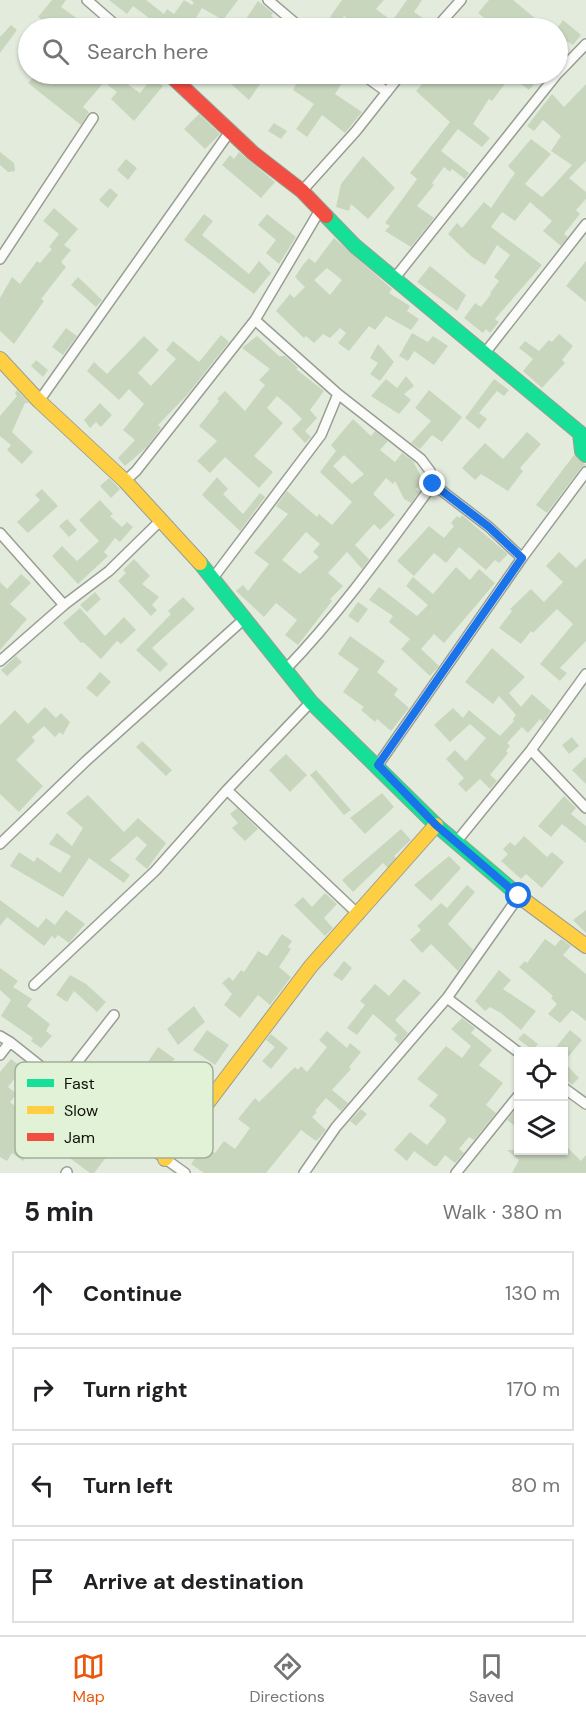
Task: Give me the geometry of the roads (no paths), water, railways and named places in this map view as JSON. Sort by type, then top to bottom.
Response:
[{"type":"street","points":[[87,0],[108,18]]},
{"type":"street","points":[[268,0],[289,18]]},
{"type":"street","points":[[445,18],[461,0]]},
{"type":"street","points":[[568,62],[586,44]]},
{"type":"street","points":[[180,84],[253,153],[302,191],[354,246],[583,430],[582,451],[586,455]]},
{"type":"street","points":[[376,84],[387,92]]},
{"type":"street","points":[[302,191],[393,84]]},
{"type":"street","points":[[394,279],[548,84]]},
{"type":"street","points":[[0,259],[93,118]]},
{"type":"street","points":[[39,401],[231,130]]},
{"type":"street","points":[[125,481],[136,471],[255,320],[320,210]]},
{"type":"street","points":[[485,353],[586,224]]},
{"type":"street","points":[[255,320],[338,394],[421,459],[430,471],[433,484],[489,527],[522,558]]},
{"type":"street","points":[[0,359],[39,401],[125,481],[213,578],[243,620],[311,702],[378,765],[436,825],[519,896],[586,946]]},
{"type":"street","points":[[213,578],[321,435],[338,394]]},
{"type":"street","points":[[378,765],[522,558],[586,472]]},
{"type":"street","points":[[285,670],[316,638],[358,586],[433,484]]},
{"type":"street","points":[[0,661],[64,605],[109,571],[160,521]]},
{"type":"street","points":[[0,533],[64,605]]},
{"type":"street","points":[[0,844],[86,761],[243,620]]},
{"type":"street","points":[[457,841],[531,750],[586,674]]},
{"type":"street","points":[[34,985],[155,871],[227,790],[311,702]]},
{"type":"street","points":[[531,750],[586,808]]},
{"type":"street","points":[[227,790],[359,915]]},
{"type":"street","points":[[213,1095],[310,966],[359,915],[436,825]]},
{"type":"street","points":[[304,1173],[336,1126],[447,998],[519,896]]},
{"type":"street","points":[[447,998],[514,1048]]},
{"type":"street","points":[[77,1062],[114,1015]]},
{"type":"street","points":[[0,1036],[35,1062]]},
{"type":"street","points":[[0,1055],[10,1042]]},
{"type":"street","points":[[568,1091],[586,1104]]},
{"type":"street","points":[[456,1173],[515,1101]]},
{"type":"street","points":[[165,1159],[184,1173]]}]
